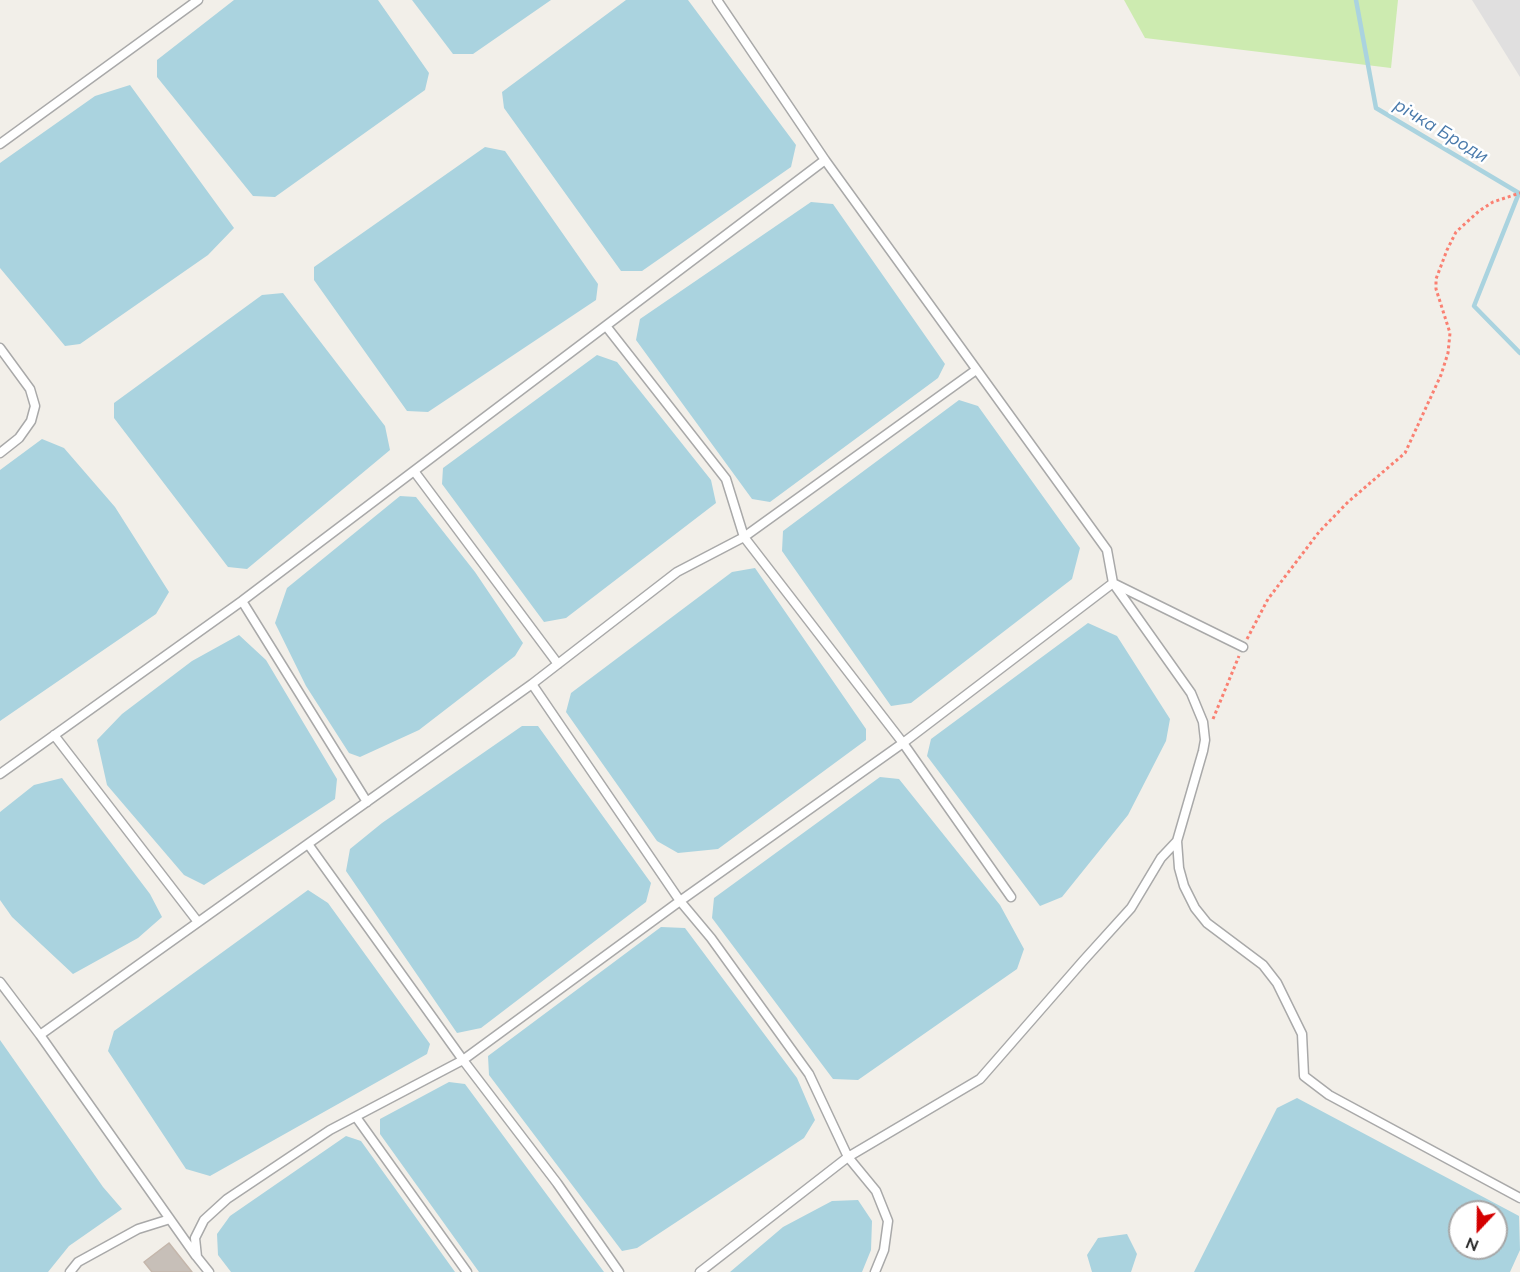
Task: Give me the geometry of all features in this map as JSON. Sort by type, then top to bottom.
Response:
[{"type":"lane","points":[[0,144],[198,0]]},
{"type":"lane","points":[[717,0],[825,160],[1107,550],[1113,583],[1197,703],[1203,722],[1205,740],[1177,841],[1181,879],[1195,908],[1207,922],[1263,965],[1277,983],[1302,1034],[1304,1076],[1329,1095],[1520,1198]]},
{"type":"lane","points":[[0,774],[242,601],[825,160]]},
{"type":"lane","points":[[606,326],[726,479],[744,537],[903,743],[1011,897]]},
{"type":"lane","points":[[0,348],[30,389],[35,406],[31,421],[20,438],[0,453]]},
{"type":"lane","points":[[40,1035],[532,684],[677,572],[744,537],[976,370]]},
{"type":"lane","points":[[414,471],[558,664]]},
{"type":"lane","points":[[1113,583],[1243,647]]},
{"type":"lane","points":[[196,1257],[195,1238],[204,1220],[237,1193],[330,1130],[463,1060],[680,901],[903,743],[1113,583]]},
{"type":"lane","points":[[242,601],[367,802]]},
{"type":"lane","points":[[532,684],[680,901],[711,938],[809,1074],[848,1157],[876,1191],[888,1221],[884,1250],[875,1272]]},
{"type":"lane","points":[[54,735],[198,922]]},
{"type":"lane","points":[[700,1272],[848,1157],[980,1079],[1131,908],[1161,858],[1177,841]]},
{"type":"lane","points":[[308,844],[463,1060],[557,1183],[619,1272]]},
{"type":"lane","points":[[0,982],[209,1272]]},
{"type":"lane","points":[[356,1117],[467,1272]]},
{"type":"lane","points":[[70,1272],[78,1262],[138,1229],[170,1219]]},
{"type":"path","points":[[1205,740],[1243,647],[1268,599],[1319,532],[1348,502],[1405,453],[1441,375],[1448,353],[1450,333],[1436,289],[1440,266],[1451,240],[1461,227],[1479,211],[1493,202],[1520,193]]},
{"type":"shaded area","points":[[1472,0],[1520,0],[1520,77]]},
{"type":"green space","points":[[1124,0],[1398,0],[1391,68],[1145,38]]},
{"type":"water","points":[[234,0],[378,0],[429,73],[425,90],[275,197],[253,196],[157,77],[157,60]]},
{"type":"water","points":[[412,0],[551,0],[473,54],[453,54]]},
{"type":"water","points":[[626,0],[688,0],[796,145],[791,167],[642,271],[621,271],[504,108],[502,92]]},
{"type":"water","points":[[130,85],[234,228],[208,255],[80,344],[65,346],[0,268],[0,163],[95,96]]},
{"type":"water","points":[[485,147],[505,151],[598,284],[596,300],[428,412],[407,411],[314,280],[314,267]]},
{"type":"water","points":[[811,202],[833,204],[945,364],[938,378],[770,502],[752,499],[636,340],[640,319]]},
{"type":"water","points":[[283,293],[385,426],[390,450],[247,569],[228,567],[114,418],[114,403],[262,295]]},
{"type":"water","points":[[597,355],[617,362],[711,480],[716,503],[566,618],[544,622],[442,484],[443,468]]},
{"type":"water","points":[[959,400],[978,406],[1080,548],[1072,579],[911,703],[891,706],[782,551],[783,531]]},
{"type":"water","points":[[42,439],[64,448],[115,507],[169,592],[156,614],[0,721],[0,470]]},
{"type":"water","points":[[400,496],[416,497],[475,572],[523,643],[515,656],[419,730],[360,757],[349,753],[306,686],[275,623],[287,588]]},
{"type":"water","points":[[755,568],[866,729],[866,740],[718,849],[678,853],[657,841],[566,712],[571,693],[732,572]]},
{"type":"water","points":[[1088,623],[1117,636],[1170,719],[1166,741],[1128,815],[1062,897],[1040,906],[927,756],[931,739]]},
{"type":"water","points":[[239,635],[266,660],[337,779],[335,799],[204,885],[184,875],[107,785],[97,740],[122,714],[192,661]]},
{"type":"water","points":[[522,726],[538,726],[651,883],[646,902],[481,1028],[457,1033],[346,871],[350,849],[382,823]]},
{"type":"water","points":[[880,777],[899,779],[1000,905],[1024,949],[1017,969],[858,1080],[833,1079],[712,918],[714,898]]},
{"type":"water","points":[[62,778],[150,894],[162,917],[138,938],[73,974],[12,917],[0,900],[0,812],[34,785]]},
{"type":"water","points":[[308,890],[328,903],[430,1044],[427,1054],[210,1176],[186,1169],[108,1051],[114,1031]]},
{"type":"water","points":[[661,927],[685,928],[797,1078],[815,1120],[804,1138],[637,1248],[622,1251],[489,1075],[488,1056]]},
{"type":"water","points":[[0,1040],[103,1187],[122,1209],[69,1246],[48,1272],[0,1272]]},
{"type":"water","points":[[449,1082],[465,1084],[604,1272],[479,1272],[380,1134],[380,1119]]},
{"type":"water","points":[[1297,1098],[1489,1200],[1448,1200],[1448,1260],[1508,1260],[1508,1210],[1519,1216],[1520,1250],[1510,1272],[1194,1272],[1277,1108]]},
{"type":"water","points":[[346,1136],[361,1141],[455,1272],[231,1272],[218,1255],[217,1234],[230,1216]]},
{"type":"water","points":[[858,1200],[872,1221],[871,1250],[862,1272],[730,1272],[783,1227],[832,1201]]},
{"type":"water","points":[[1127,1234],[1137,1254],[1131,1272],[1092,1272],[1087,1255],[1098,1238]]},
{"type":"building","points":[[169,1243],[192,1272],[152,1272],[144,1262]]},
{"type":"waterway","name":"річка Броди","points":[[1356,0],[1376,108],[1519,193],[1474,306],[1520,353]]}]
